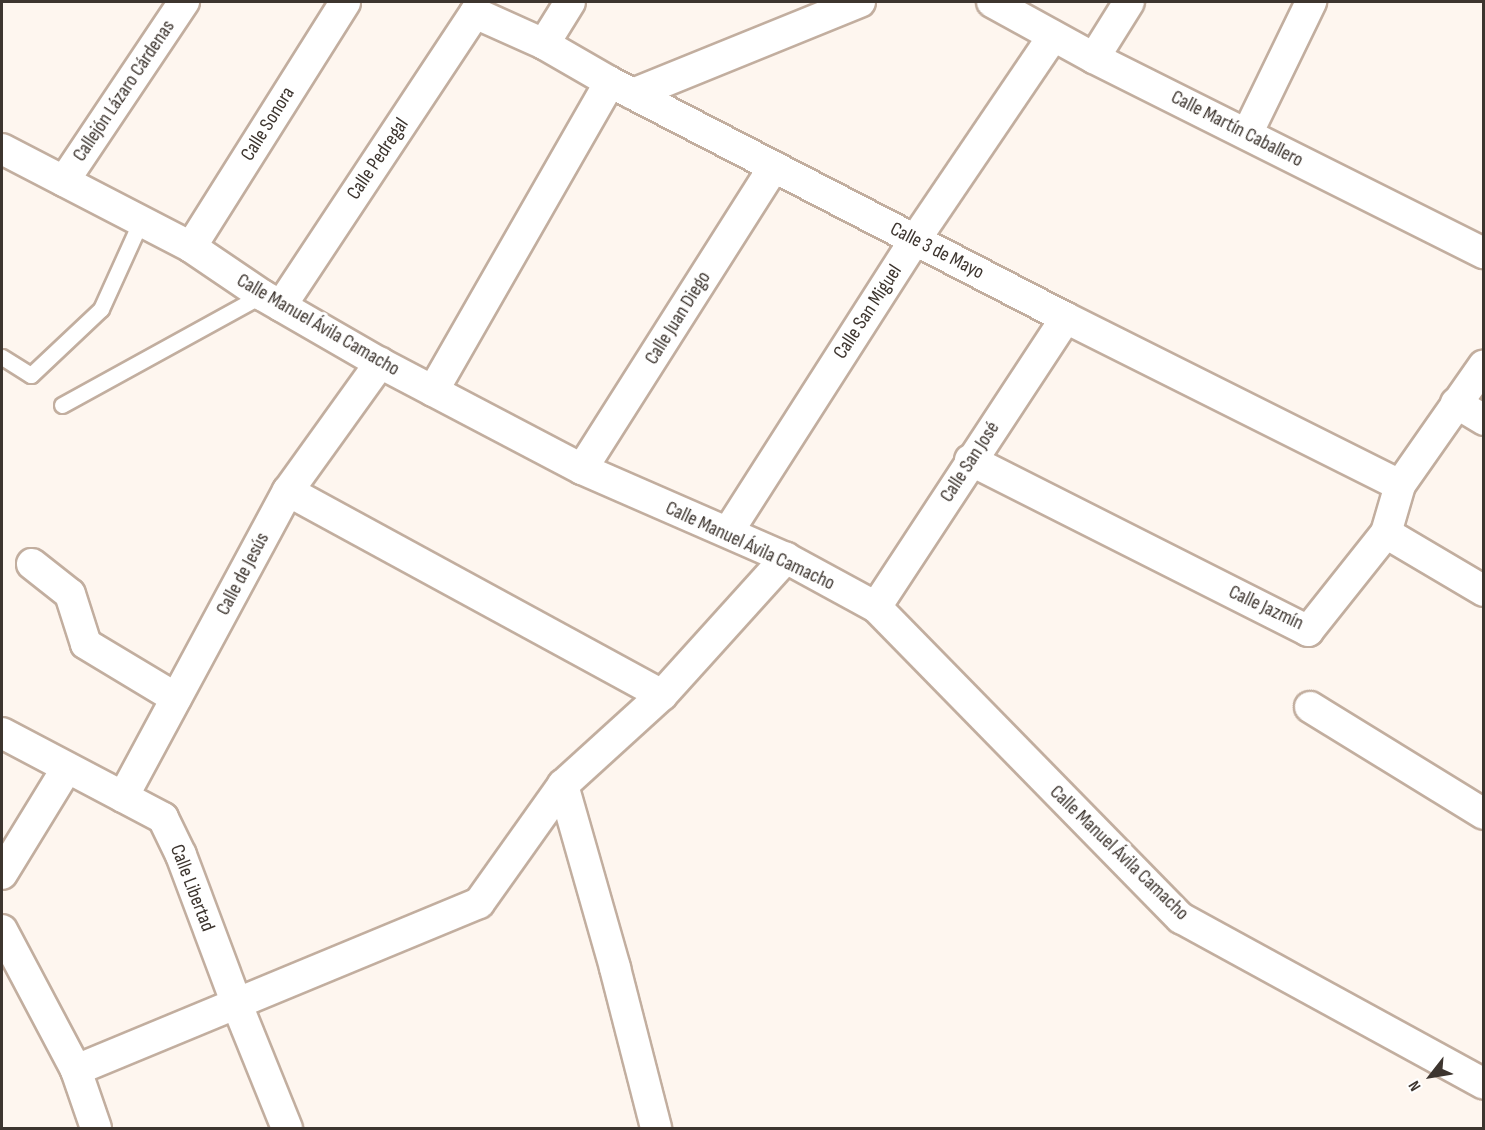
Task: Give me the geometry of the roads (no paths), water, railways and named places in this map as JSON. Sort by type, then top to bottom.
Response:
[{"type":"street","name":"Callejón Lázaro Cárdenas","points":[[64,181],[184,2]]},
{"type":"street","name":"Calle Sonora","points":[[191,246],[345,2]]},
{"type":"street","points":[[544,44],[570,2]]},
{"type":"street","points":[[433,391],[622,88],[860,2]]},
{"type":"street","name":"Calle Martín Caballero","points":[[992,2],[1094,58],[1484,253]]},
{"type":"street","points":[[1094,58],[1129,2]]},
{"type":"street","points":[[1247,134],[1311,2]]},
{"type":"street","name":"Calle 3 de Mayo","points":[[475,12],[544,44],[622,88],[1066,318],[1400,486]]},
{"type":"street","name":"Calle Pedregal","points":[[272,300],[475,12]]},
{"type":"street","name":"Calle San Miguel","points":[[728,532],[915,240],[1053,36]]},
{"type":"street","name":"Calle Manuel Ávila Camacho","points":[[3,152],[191,246],[272,300],[380,363],[582,469],[786,558],[876,607],[1181,918],[1484,1084]]},
{"type":"street","name":"Calle Juan Diego","points":[[582,469],[774,167]]},
{"type":"street","name":"Calle San José","points":[[876,607],[970,460],[1066,318]]},
{"type":"street","name":"Calle de Jesús","points":[[123,797],[288,491],[380,363]]},
{"type":"street","name":"Calle Jazmín","points":[[970,460],[1308,631],[1386,533],[1400,486],[1484,365]]},
{"type":"street","points":[[1456,403],[1484,420]]},
{"type":"street","points":[[288,491],[662,695]]},
{"type":"street","points":[[1386,533],[1484,591]]},
{"type":"street","points":[[76,1071],[236,1002],[479,903],[563,785],[662,695],[786,558]]},
{"type":"street","points":[[32,564],[70,594],[86,644],[176,698]]},
{"type":"street","points":[[1310,707],[1484,814]]},
{"type":"street","name":"Calle Libertad","points":[[2,734],[163,818],[181,855],[236,1002],[287,1128]]},
{"type":"street","points":[[2,874],[67,768]]},
{"type":"street","points":[[563,785],[615,968],[656,1128]]},
{"type":"street","points":[[2,930],[76,1071],[96,1128]]},
{"type":"lane","points":[[2,357],[31,375],[101,309],[141,221]]},
{"type":"lane","points":[[62,405],[272,300]]}]
